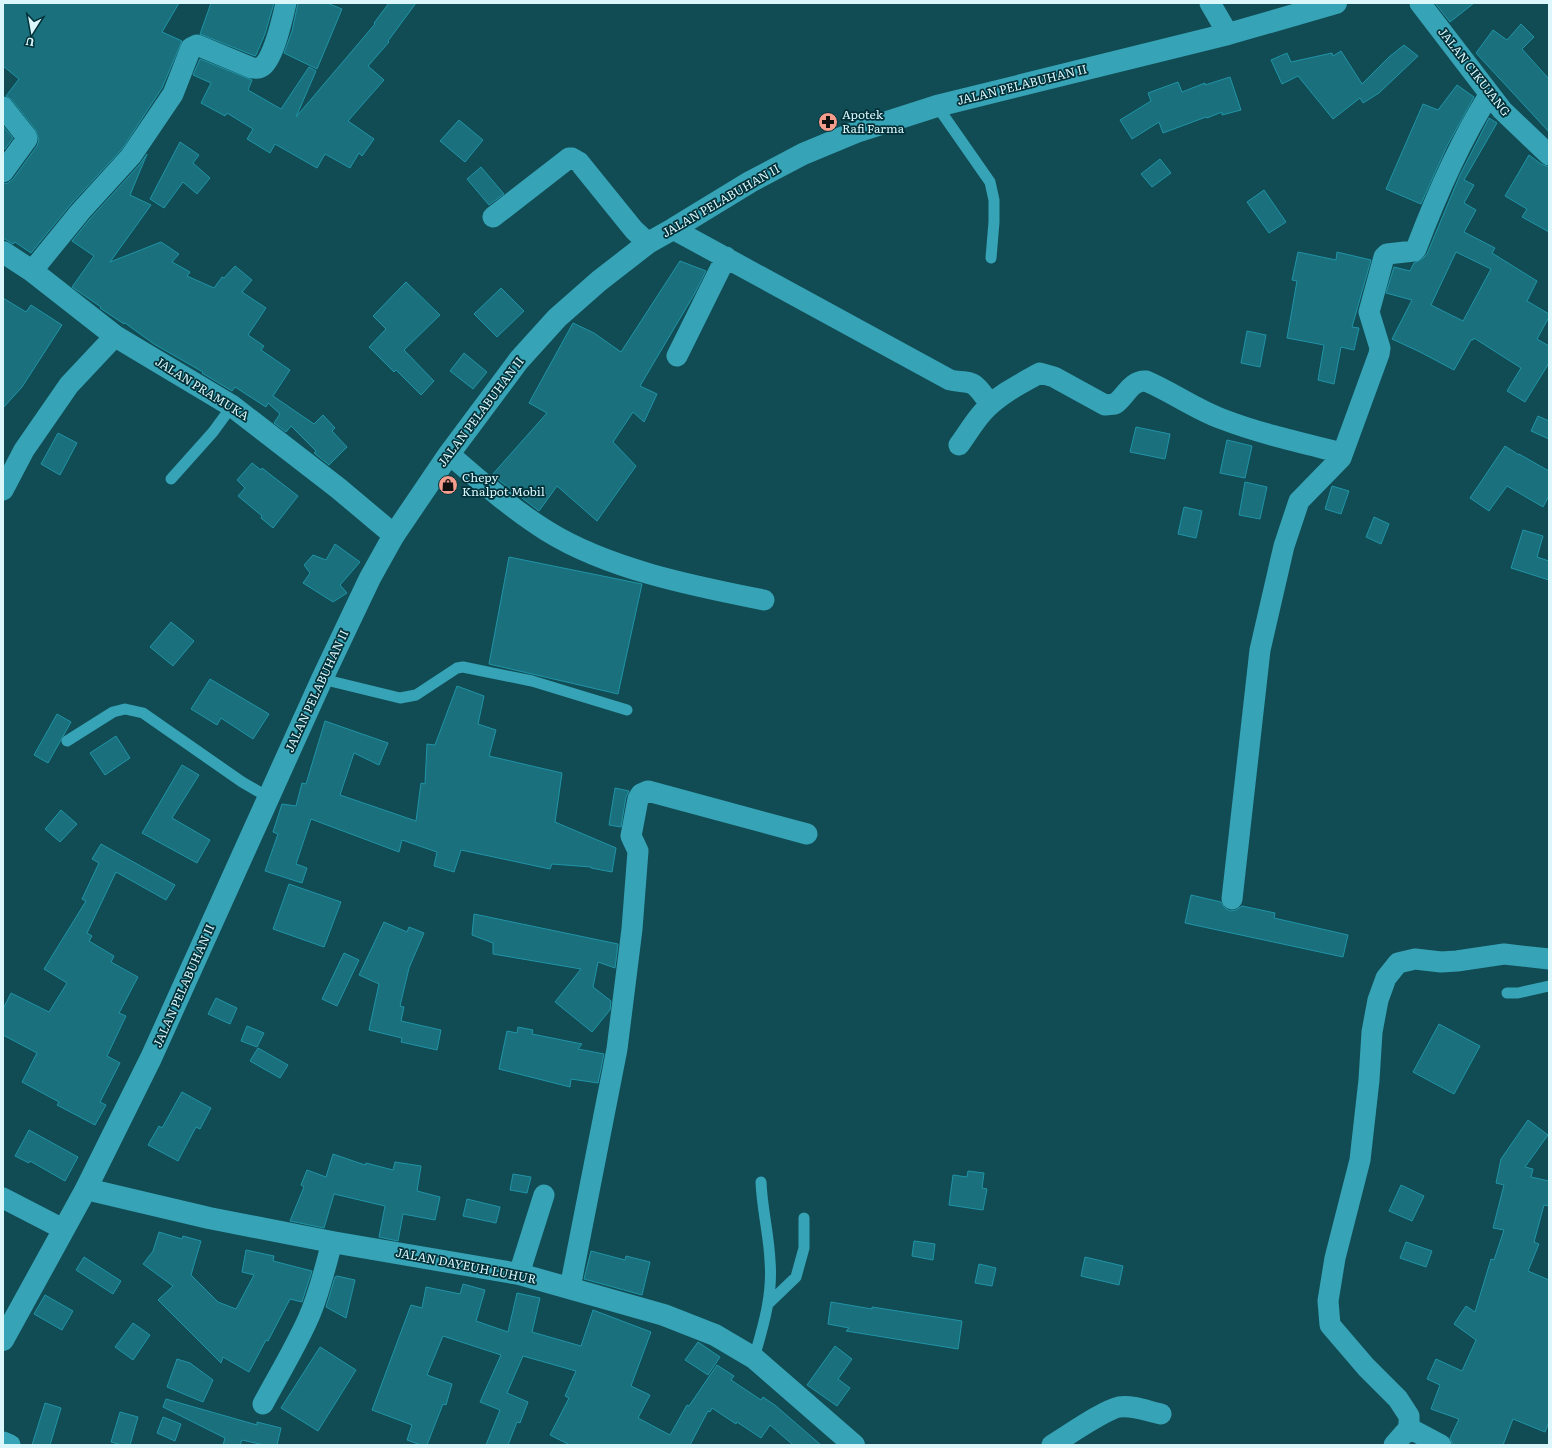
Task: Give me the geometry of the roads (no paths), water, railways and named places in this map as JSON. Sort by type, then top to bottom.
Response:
[{"type":"main road","name":"JALAN PELABUHAN II","points":[[3,1340],[86,1189],[151,1058],[268,797],[370,578],[394,535],[449,454],[519,360],[557,318],[599,281],[648,243],[750,182],[803,154],[856,132],[937,106],[1228,34],[1336,3]]},
{"type":"main road","name":"JALAN PRAMUKA","points":[[3,252],[32,271],[115,336],[232,406],[332,484],[394,535]]},
{"type":"main road","name":"JALAN DAYEUH LUHUR","points":[[86,1189],[209,1218],[332,1242],[519,1274],[664,1316],[715,1335],[754,1358],[854,1445]]},
{"type":"street","points":[[32,271],[80,212],[132,156],[173,94],[191,48],[197,45],[252,68],[262,67],[266,63],[276,41],[286,3]]},
{"type":"street","points":[[1210,3],[1228,34]]},
{"type":"street","name":"JALAN CIKUJANG","points":[[1420,3],[1489,95],[1502,110],[1549,155]]},
{"type":"street","points":[[1232,899],[1260,650],[1284,546],[1299,501],[1339,461],[1379,354],[1380,348],[1369,312],[1384,257],[1387,254],[1414,251],[1416,249],[1430,214],[1473,120],[1489,95]]},
{"type":"street","points":[[3,107],[27,139],[3,172]]},
{"type":"street","points":[[493,217],[569,158],[572,158],[579,162],[634,230],[648,243]]},
{"type":"street","points":[[673,229],[950,380],[974,384],[990,404]]},
{"type":"street","points":[[678,356],[726,258]]},
{"type":"street","points":[[3,490],[24,450],[69,385],[115,336]]},
{"type":"street","points":[[959,445],[982,412],[990,404],[1040,373],[1054,377],[1105,405],[1115,404],[1133,384],[1140,381],[1146,381],[1196,408],[1221,419],[1253,430],[1342,453]]},
{"type":"street","points":[[449,454],[511,506],[548,532],[595,555],[662,577],[706,589],[764,600]]},
{"type":"street","points":[[570,1288],[617,1049],[632,929],[638,852],[631,836],[638,799],[641,794],[648,791],[807,834]]},
{"type":"street","points":[[1394,1445],[1409,1428],[1408,1416],[1398,1399],[1366,1367],[1330,1325],[1328,1301],[1335,1258],[1360,1160],[1369,1080],[1372,1032],[1378,1000],[1386,978],[1398,962],[1415,958],[1441,962],[1457,961],[1504,954],[1549,959]]},
{"type":"street","points":[[519,1274],[544,1195]]},
{"type":"street","points":[[3,1198],[63,1229]]},
{"type":"street","points":[[263,1404],[295,1346],[308,1318],[320,1286],[332,1242]]},
{"type":"street","points":[[1052,1445],[1118,1407],[1137,1408],[1161,1414]]},
{"type":"street","points":[[1409,1428],[1441,1445]]},
{"type":"street","points":[[3,1442],[10,1445]]},
{"type":"lane","points":[[937,106],[990,182],[994,200],[991,258]]},
{"type":"lane","points":[[171,479],[213,432],[232,406]]},
{"type":"lane","points":[[322,679],[400,698],[409,697],[423,692],[457,668],[470,668],[532,681],[627,710]]},
{"type":"lane","points":[[67,741],[113,712],[125,709],[143,713],[242,782],[268,797]]},
{"type":"lane","points":[[1507,993],[1518,993],[1549,986]]},
{"type":"lane","points":[[754,1358],[768,1303],[770,1262],[762,1205],[761,1182]]},
{"type":"lane","points":[[768,1303],[796,1277],[804,1248],[804,1218]]},
{"type":"place","name":"Apotek Rafi Farma","points":[[828,122]]},
{"type":"place","name":"Chepy Knalpot Mobil","points":[[448,485]]}]
